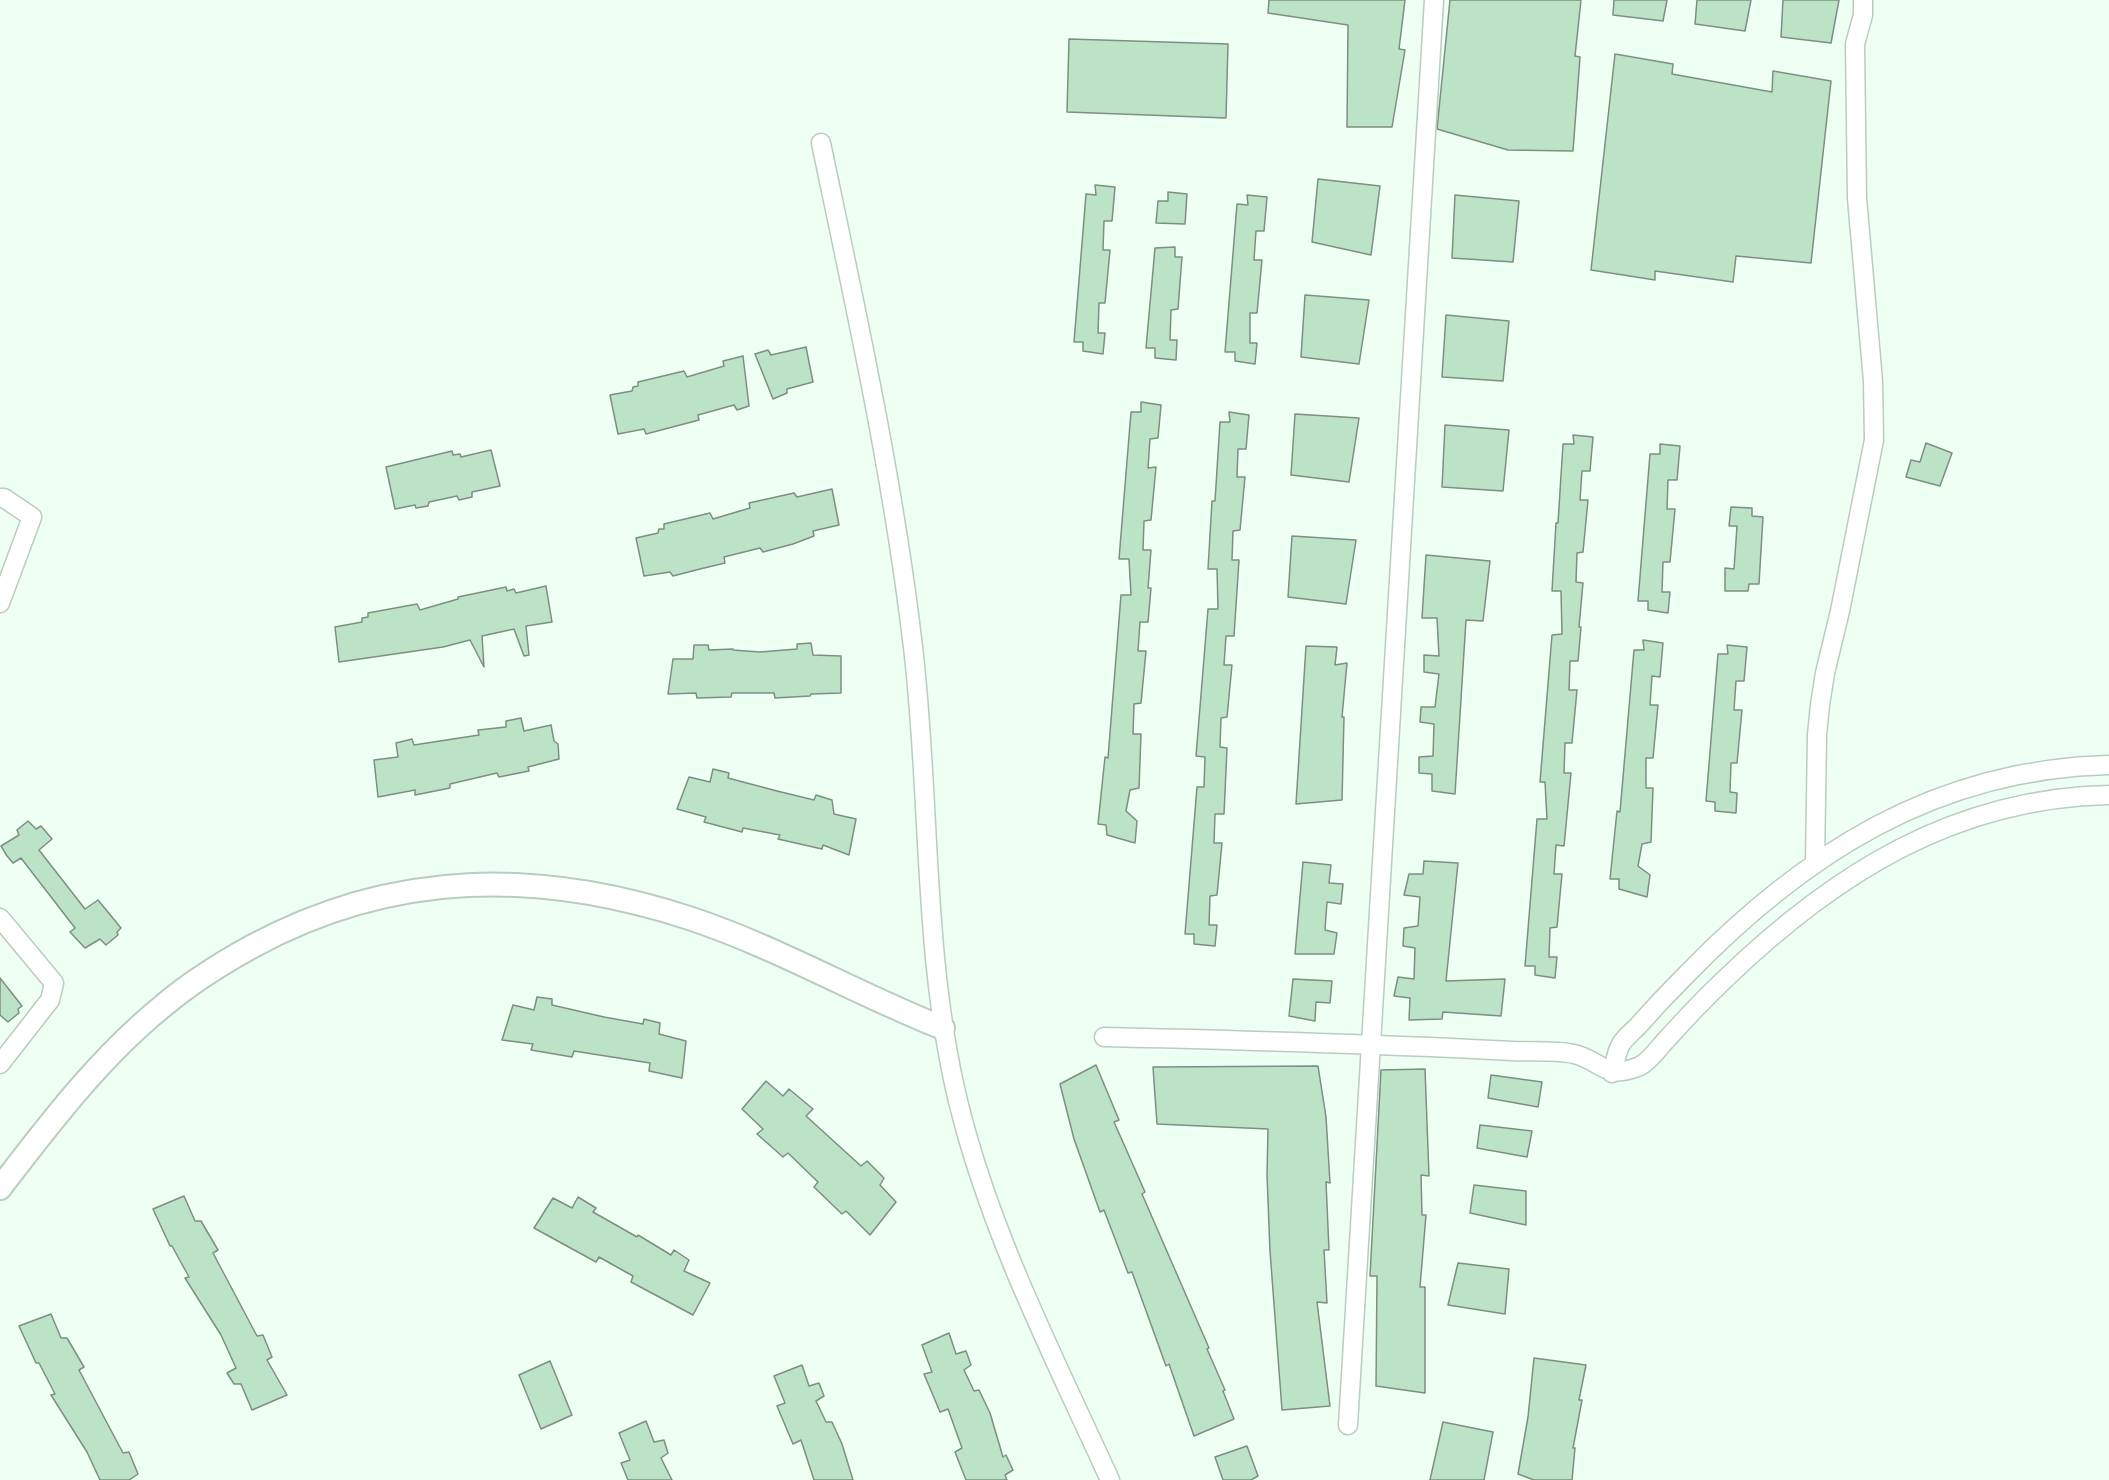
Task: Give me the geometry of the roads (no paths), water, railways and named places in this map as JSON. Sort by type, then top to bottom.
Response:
[{"type":"street","points":[[1348,1425],[1434,0]]},
{"type":"street","points":[[1815,863],[1817,735],[1822,694],[1874,441],[1873,381],[1857,198],[1855,44],[1863,15],[1863,0]]},
{"type":"street","points":[[821,143],[868,369],[903,575],[919,709],[929,898],[943,1028],[964,1123],[988,1199],[1038,1321],[1110,1480]]},
{"type":"street","points":[[0,498],[4,498],[32,518],[6,569],[0,603]]},
{"type":"street","points":[[1612,1072],[1620,1044],[1664,998],[1752,913],[1815,863],[1883,821],[1959,789],[2043,770],[2109,765]]},
{"type":"street","points":[[1104,1037],[1371,1043],[1574,1054],[1612,1072],[1643,1065],[1714,990],[1772,935],[1832,888],[1898,848],[1959,822],[2007,808],[2048,800],[2109,795]]},
{"type":"street","points":[[0,1188],[102,1065],[135,1030],[186,988],[234,956],[276,934],[317,916],[398,892],[447,885],[514,884],[569,889],[623,899],[680,915],[724,931],[943,1028]]},
{"type":"street","points":[[0,918],[54,983],[50,1000],[0,1065]]}]
